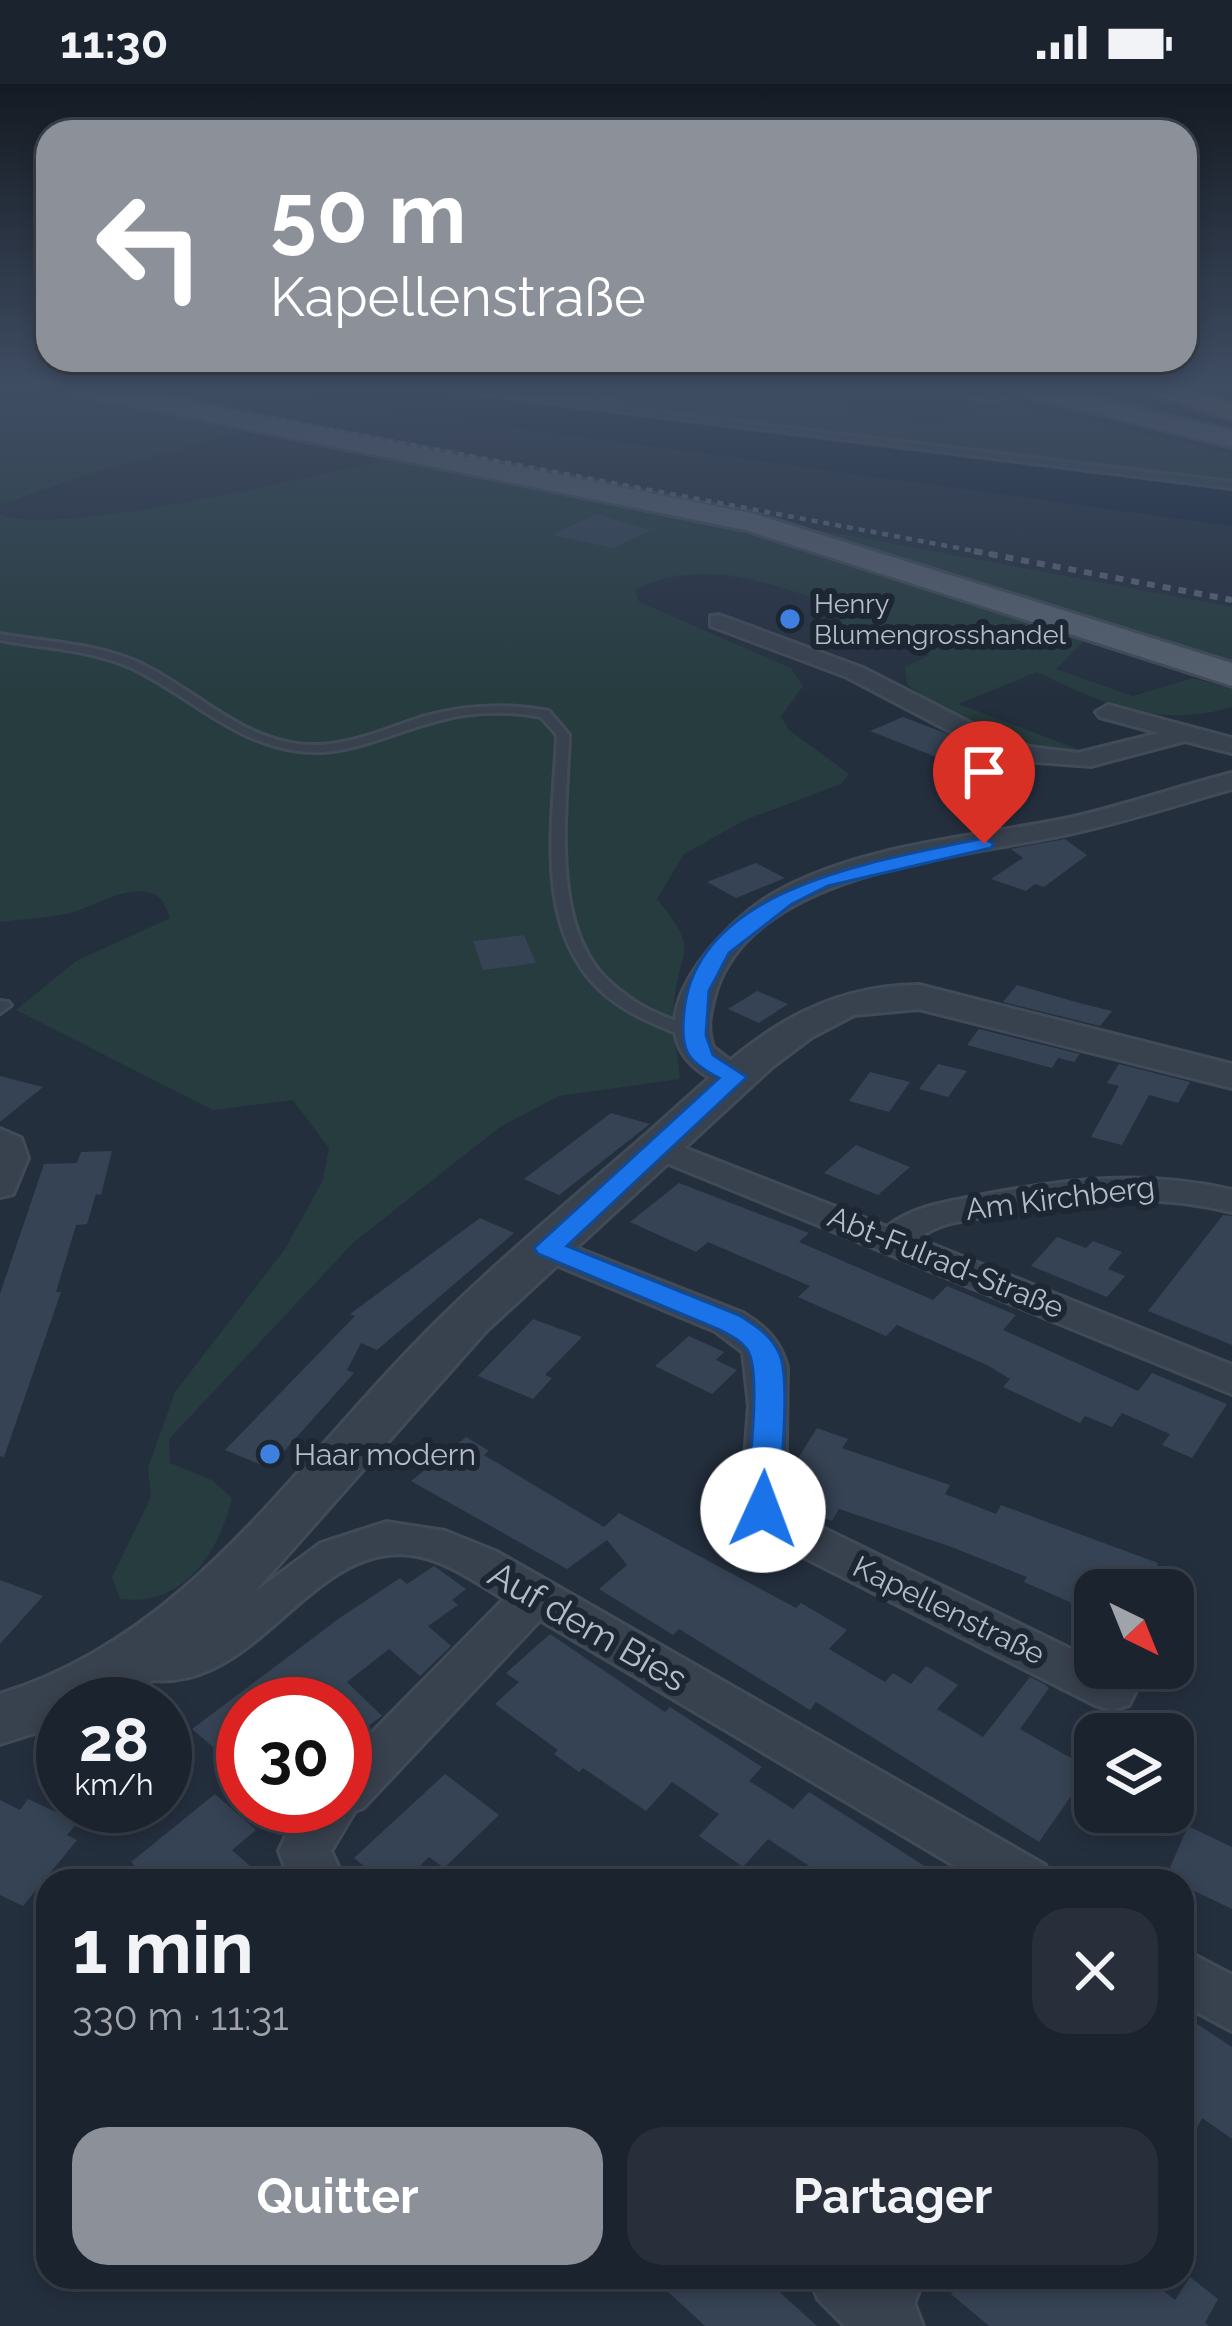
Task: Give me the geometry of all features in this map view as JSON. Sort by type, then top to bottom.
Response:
[{"type":"main road","points":[[598,492],[768,526],[1232,675]]},
{"type":"street","points":[[719,622],[872,680],[982,736],[1049,758],[1114,754],[1185,734]]},
{"type":"street","points":[[1108,712],[1232,746]]},
{"type":"street","points":[[735,1077],[702,1060],[694,1035],[698,991],[719,949],[804,889],[863,869],[1076,824],[1232,781]]},
{"type":"street","points":[[0,1719],[59,1704],[140,1661],[262,1546],[436,1352],[735,1077],[826,1010],[896,996],[961,1005],[1232,1076]]},
{"type":"street","points":[[0,1139],[9,1145],[10,1158],[0,1186]]},
{"type":"street","name":"Abt-Fulrad-Straße","points":[[659,1148],[1232,1380]]},
{"type":"street","name":"Am Kirchberg","points":[[894,1240],[916,1221],[936,1215],[1108,1186],[1165,1184],[1232,1201]]},
{"type":"street","name":"Kapellenstraße","points":[[548,1248],[729,1322],[754,1338],[766,1356],[768,1379],[763,1510],[778,1525],[1112,1691]]},
{"type":"street","name":"Auf dem Bies","points":[[140,1661],[180,1660],[209,1651],[327,1560],[383,1537],[418,1537],[447,1546],[1005,1869]]},
{"type":"street","points":[[372,1764],[535,1596]]},
{"type":"street","points":[[309,1833],[303,1850],[309,1869]]},
{"type":"street","points":[[1194,1981],[1232,2005]]},
{"type":"street","points":[[852,2289],[890,2326]]},
{"type":"lane","points":[[0,637],[68,643],[116,657],[266,738],[298,748],[342,746],[451,713],[508,709],[545,714],[563,735],[559,888],[567,936],[609,992],[670,1028],[694,1035]]},
{"type":"lane","points":[[890,2326],[904,2289]]},
{"type":"green space","points":[[0,492],[38,492],[0,505]]},
{"type":"green space","points":[[242,492],[549,492],[773,538],[1084,641],[1056,669],[1133,696],[1193,678],[1232,689],[1232,707],[1180,715],[1132,710],[1037,672],[958,704],[1083,751],[1036,747],[966,723],[925,698],[907,684],[905,667],[930,655],[835,623],[855,613],[774,585],[718,575],[662,579],[635,590],[639,602],[791,668],[803,686],[781,717],[789,730],[849,774],[841,784],[745,820],[684,854],[657,899],[683,939],[673,1011],[680,1079],[559,1096],[500,1127],[354,1242],[169,1439],[170,1463],[212,1480],[232,1498],[207,1557],[180,1585],[163,1594],[120,1599],[112,1577],[151,1497],[148,1468],[175,1392],[285,1249],[323,1180],[329,1148],[293,1100],[213,1110],[16,1010],[76,961],[170,918],[160,898],[137,891],[66,914],[0,922],[0,514],[30,519],[129,512]]},
{"type":"green space","points":[[761,519],[1232,607],[1232,667]]},
{"type":"water","points":[[982,492],[1232,492],[1232,526]]},
{"type":"building","points":[[596,514],[651,530],[613,548],[552,535]]},
{"type":"building","points":[[903,717],[984,751],[954,764],[870,731]]},
{"type":"building","points":[[1065,839],[1087,855],[1044,887],[1035,884],[1026,891],[991,879],[1023,858],[1011,849]]},
{"type":"building","points":[[756,863],[785,878],[736,898],[707,882]]},
{"type":"building","points":[[524,935],[536,963],[483,970],[473,941]]},
{"type":"building","points":[[1017,985],[1112,1011],[1100,1026],[1003,1002]]},
{"type":"building","points":[[757,991],[788,1004],[759,1023],[728,1009]]},
{"type":"building","points":[[979,1029],[1080,1054],[1074,1062],[1058,1058],[1052,1068],[967,1045]]},
{"type":"building","points":[[938,1064],[967,1071],[948,1097],[919,1089]]},
{"type":"building","points":[[1119,1064],[1190,1082],[1178,1103],[1149,1095],[1122,1145],[1091,1137],[1119,1086],[1107,1083]]},
{"type":"building","points":[[870,1072],[910,1082],[889,1112],[849,1101]]},
{"type":"building","points":[[0,1076],[43,1087],[0,1122]]},
{"type":"building","points":[[611,1113],[650,1124],[559,1195],[524,1179]]},
{"type":"building","points":[[856,1145],[910,1167],[878,1195],[824,1173]]},
{"type":"building","points":[[112,1151],[101,1195],[96,1194],[87,1224],[76,1225],[56,1292],[61,1292],[4,1457],[0,1456],[0,1294],[44,1164],[77,1163],[81,1152]]},
{"type":"building","points":[[679,1183],[809,1233],[799,1242],[933,1300],[947,1286],[1016,1315],[1003,1330],[1138,1391],[1152,1373],[1227,1404],[1192,1458],[1162,1445],[1170,1434],[1122,1413],[1112,1427],[1085,1416],[1080,1423],[1003,1387],[1010,1379],[987,1365],[897,1325],[886,1336],[798,1297],[810,1286],[708,1242],[696,1252],[630,1222]]},
{"type":"building","points":[[1223,1215],[1232,1216],[1232,1345],[1148,1311]]},
{"type":"building","points":[[480,1218],[514,1233],[377,1350],[361,1343],[347,1370],[354,1373],[269,1468],[225,1450],[355,1316],[350,1314]]},
{"type":"building","points":[[1057,1237],[1086,1248],[1093,1241],[1122,1252],[1108,1269],[1125,1276],[1107,1297],[1031,1266]]},
{"type":"building","points":[[533,1319],[582,1337],[545,1375],[552,1378],[533,1399],[478,1376]]},
{"type":"building","points":[[689,1336],[724,1352],[716,1360],[737,1370],[712,1394],[655,1366]]},
{"type":"building","points":[[817,1428],[848,1439],[842,1448],[950,1485],[945,1494],[996,1514],[1001,1505],[1158,1563],[1156,1569],[1074,1569],[1074,1604],[1024,1582],[1027,1577],[949,1546],[839,1509],[832,1521],[803,1510],[816,1488],[790,1479],[790,1471]]},
{"type":"building","points":[[466,1437],[489,1451],[484,1455],[604,1527],[619,1513],[796,1608],[801,1603],[847,1630],[829,1649],[885,1682],[893,1673],[911,1684],[926,1666],[958,1685],[937,1709],[983,1737],[1030,1677],[1044,1684],[1049,1688],[1020,1729],[1074,1760],[1074,1792],[1039,1842],[816,1702],[810,1710],[679,1629],[673,1635],[599,1589],[627,1565],[607,1540],[567,1569],[411,1481],[426,1469],[411,1461],[431,1444],[447,1452]]},
{"type":"building","points":[[434,1566],[466,1589],[452,1600],[458,1605],[428,1626],[451,1646],[420,1676],[389,1649],[353,1677],[261,1677],[400,1578],[407,1584]]},
{"type":"building","points":[[0,1580],[43,1596],[0,1644]]},
{"type":"building","points":[[550,1634],[665,1712],[670,1707],[762,1767],[749,1781],[793,1809],[809,1792],[929,1869],[814,1869],[768,1839],[743,1867],[699,1836],[719,1814],[672,1782],[646,1811],[554,1754],[558,1750],[495,1704],[519,1682],[506,1673]]},
{"type":"building","points":[[216,1711],[216,1750],[192,1729]]},
{"type":"building","points":[[445,1774],[499,1815],[444,1868],[429,1857],[416,1869],[367,1869],[354,1858]]},
{"type":"building","points":[[215,1794],[216,1833],[252,1833],[232,1850],[253,1869],[138,1869],[131,1862],[167,1833],[192,1833],[192,1813]]},
{"type":"building","points":[[28,1799],[36,1803],[36,1833],[69,1833],[77,1840],[53,1869],[36,1869],[36,1890],[23,1906],[0,1895],[0,1800],[20,1810]]},
{"type":"building","points":[[1194,1829],[1232,1847],[1232,1909],[1194,1891],[1194,1869],[1169,1869],[1185,1833],[1194,1833]]},
{"type":"building","points":[[1194,2022],[1232,2047],[1232,2139],[1202,2118],[1194,2134]]},
{"type":"building","points":[[1194,2280],[1218,2299],[1205,2323],[1209,2326],[989,2326],[951,2294],[955,2289],[1161,2289],[1175,2300],[1182,2289],[1194,2289]]},
{"type":"building","points":[[665,2289],[776,2289],[817,2326],[705,2326]]},
{"type":"railway","points":[[659,492],[990,554]]},
{"type":"railway","points":[[974,551],[1232,600]]},
{"type":"place","name":"Henry Blumengrosshandel","points":[[790,619]]},
{"type":"place","name":"Haar modern","points":[[270,1454]]},
{"type":"route","points":[[763,1510],[768,1379],[766,1356],[754,1338],[729,1322],[548,1248],[735,1077],[702,1060],[695,1047],[693,1017],[698,991],[719,949],[784,899],[821,881],[984,844]]}]
